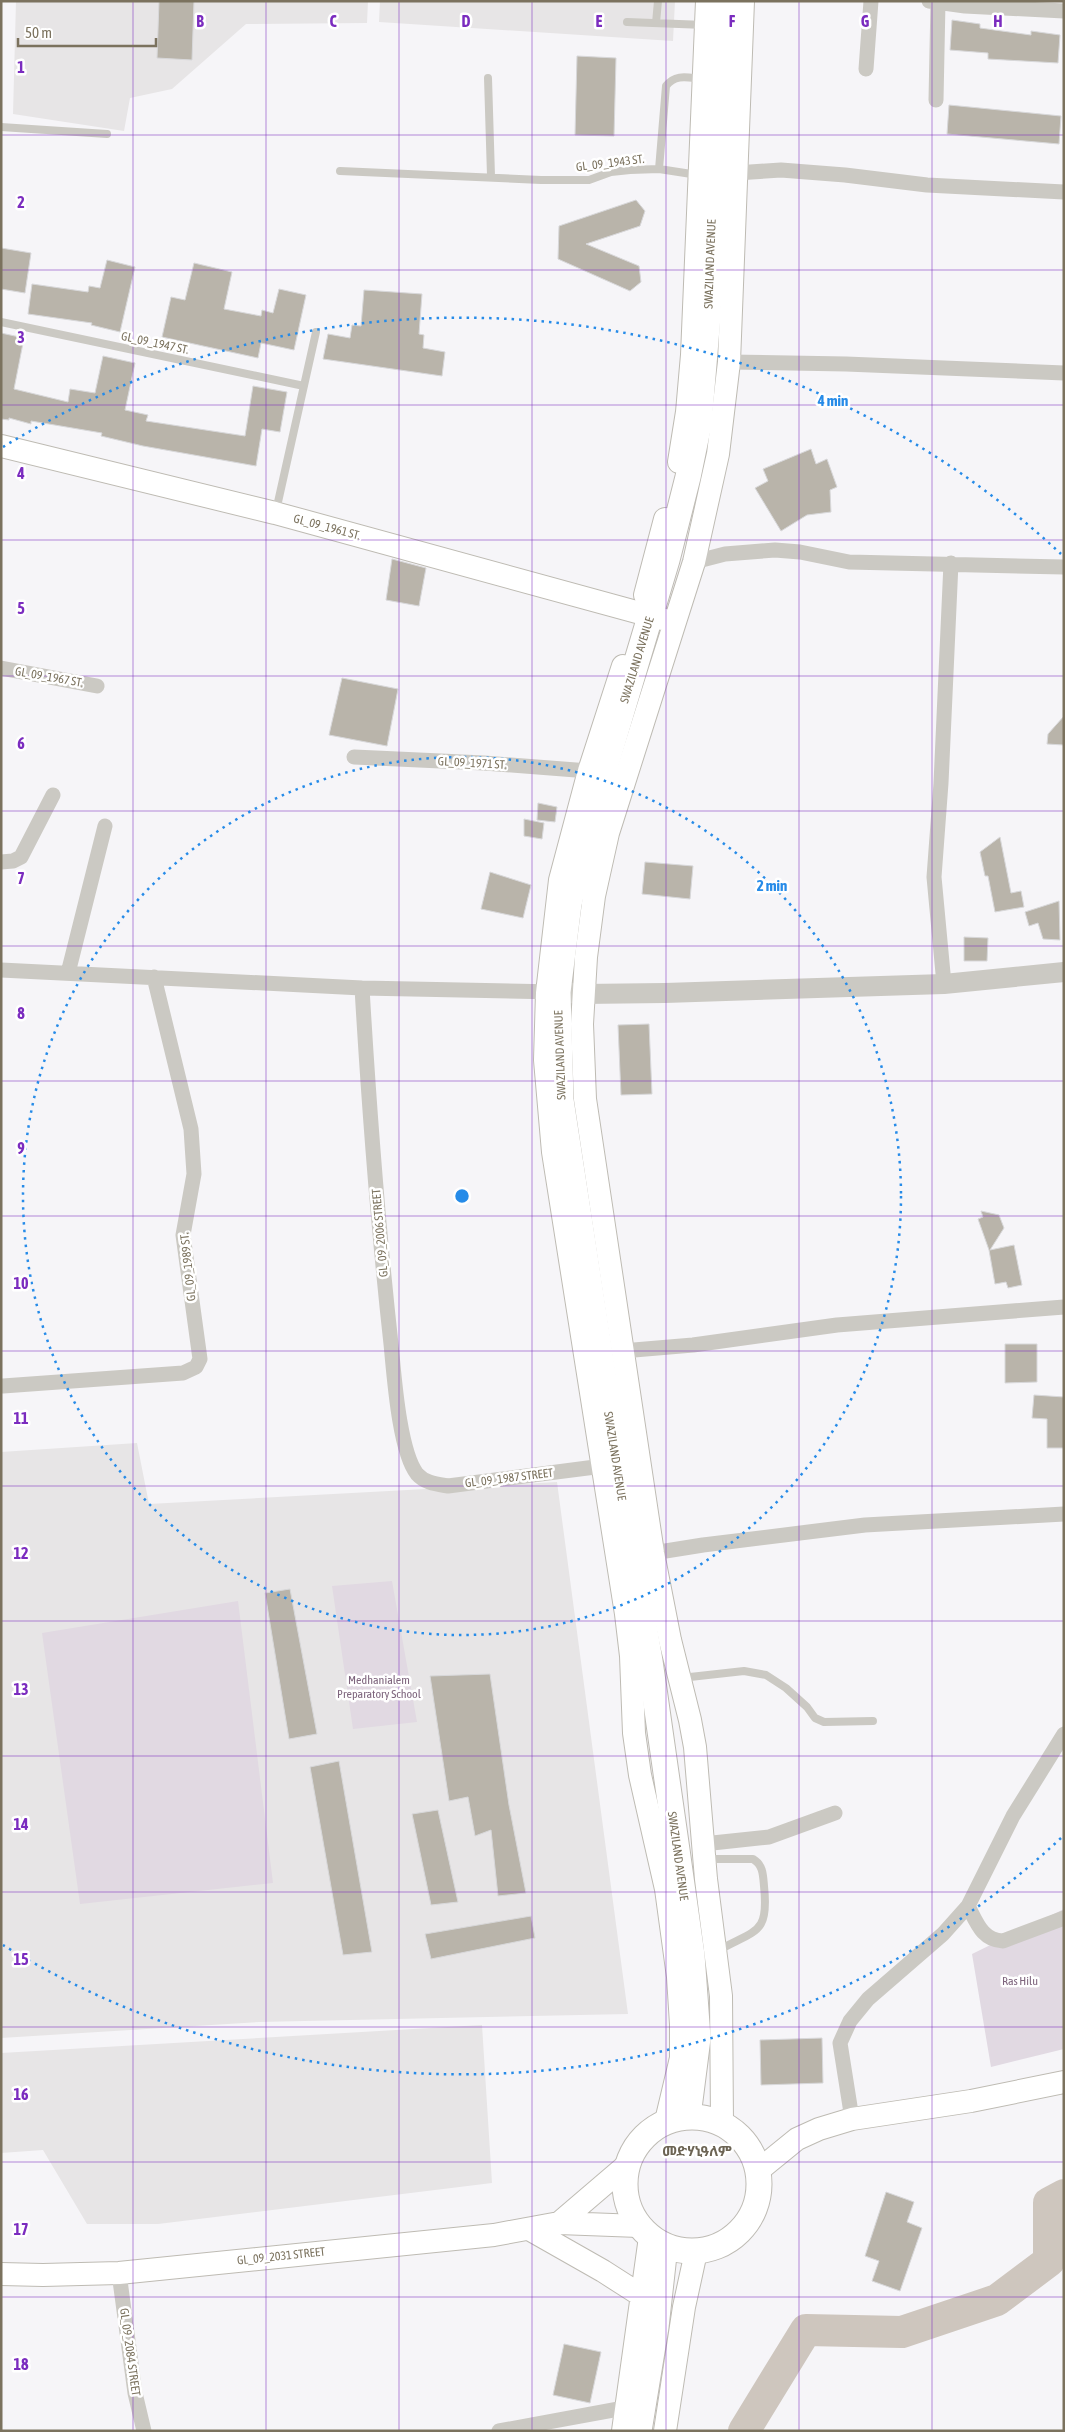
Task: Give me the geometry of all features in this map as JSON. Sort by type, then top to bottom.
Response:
[{"type":"main road","points":[[657,618],[671,501],[688,412],[708,1]]},
{"type":"main road","name":"SWAZILAND AVENUE","points":[[657,618],[698,424],[708,316],[721,1]]},
{"type":"main road","name":"SWAZILAND AVENUE","points":[[695,2120],[698,2038],[692,1956],[650,1661],[616,1464],[561,1100],[569,904],[586,831],[657,618],[679,564],[695,496],[712,404],[731,1]]},
{"type":"main road","points":[[695,2120],[721,1996],[703,1852],[694,1748],[680,1678],[670,1640],[654,1554],[585,1099],[582,1060],[565,993],[560,880],[589,771],[657,618],[694,562],[718,454],[729,362],[743,1]]},
{"type":"main road","name":"GL_09_1961 ST.","points":[[1,446],[276,513],[657,618]]},
{"type":"main road","points":[[565,993],[545,1060],[548,1115],[631,1656],[634,1733],[640,1775],[666,1889],[678,1977],[681,2058],[695,2120]]},
{"type":"main road","points":[[759,2170],[798,2139],[819,2129],[852,2119],[971,2101],[1064,2082]]},
{"type":"main road","points":[[665,2242],[715,2248],[732,2239],[746,2226],[756,2208],[760,2189],[759,2170],[752,2151],[739,2135],[695,2120],[656,2127],[638,2143],[628,2164],[625,2186],[629,2207],[665,2242],[684,2307],[665,2431]]},
{"type":"main road","name":"GL_09_2031 STREET","points":[[559,2223],[628,2164]]},
{"type":"main road","name":"GL_09_2031 STREET","points":[[1,2274],[119,2273],[494,2235],[559,2223],[665,2242]]},
{"type":"main road","points":[[529,2229],[642,2296]]},
{"type":"main road","points":[[623,2431],[624,2408],[642,2296],[665,2242]]},
{"type":"main road","points":[[639,2431],[656,2328],[665,2242]]},
{"type":"main road","points":[[648,2431],[665,2242]]},
{"type":"street","points":[[866,68],[872,1]]},
{"type":"street","points":[[936,100],[933,2],[1064,11]]},
{"type":"street","points":[[736,173],[781,170],[845,175],[927,186],[1064,192]]},
{"type":"street","points":[[729,362],[846,364],[1064,373]]},
{"type":"street","points":[[694,562],[725,554],[775,550],[849,562],[1064,567]]},
{"type":"street","points":[[944,984],[934,877],[941,783],[952,563]]},
{"type":"street","name":"GL_09_1967 ST.","points":[[1,668],[96,686]]},
{"type":"street","name":"GL_09_1971 ST.","points":[[354,757],[484,763],[589,771]]},
{"type":"street","points":[[1,862],[13,861],[21,857],[53,795]]},
{"type":"street","points":[[68,973],[106,826]]},
{"type":"street","points":[[1,970],[362,988],[565,993],[944,984],[1064,972]]},
{"type":"street","name":"GL_09_1989 ST.","points":[[3,1386],[183,1373],[196,1367],[200,1359],[183,1235],[194,1174],[191,1129],[154,977]]},
{"type":"street","name":"GL_09_2006 STREET","points":[[362,988],[369,1114],[380,1246],[398,1412],[410,1461],[417,1474]]},
{"type":"street","points":[[622,1351],[693,1345],[837,1324],[1064,1306]]},
{"type":"street","name":"GL_09_1987 STREET","points":[[417,1474],[429,1483],[448,1486],[603,1466]]},
{"type":"street","points":[[654,1554],[703,1545],[865,1525],[1064,1514]]},
{"type":"street","points":[[852,2119],[840,2043],[850,2021],[868,1999],[943,1934],[968,1906],[1013,1816],[1064,1734]]},
{"type":"street","points":[[703,1852],[769,1836],[835,1813]]},
{"type":"street","points":[[968,1906],[986,1937],[993,1941],[1003,1941],[1064,1918]]},
{"type":"street","name":"GL_09_2084 STREET","points":[[119,2273],[135,2393],[144,2431]]},
{"type":"street","points":[[499,2431],[624,2408]]},
{"type":"lane","points":[[656,23],[658,1]]},
{"type":"lane","points":[[627,22],[707,25]]},
{"type":"lane","points":[[659,169],[666,86],[671,80],[678,77],[705,79]]},
{"type":"lane","points":[[488,78],[492,176]]},
{"type":"lane","points":[[1,127],[107,134]]},
{"type":"lane","name":"GL_09_1943 ST.","points":[[340,171],[589,180],[611,172],[659,169],[700,175]]},
{"type":"lane","name":"GL_09_1947 ST.","points":[[1,322],[304,386]]},
{"type":"lane","points":[[276,513],[316,332]]},
{"type":"lane","points":[[680,1678],[744,1671],[766,1675],[786,1688],[807,1707],[815,1718],[824,1722],[873,1721]]},
{"type":"lane","points":[[703,1852],[753,1859],[759,1862],[763,1870],[767,1909],[765,1919],[757,1929],[716,1952]]},
{"type":"shaded area","points":[[16,1],[368,1],[367,23],[246,24],[172,89],[130,98],[124,131],[13,114]]},
{"type":"shaded area","points":[[380,1],[675,1],[673,41],[379,22]]},
{"type":"shaded area","name":"Medhanialem Preparatory School","points":[[137,1443],[149,1504],[557,1482],[628,2014],[259,2022],[1,2038],[1,1452]]},
{"type":"shaded area","points":[[482,2025],[492,2183],[158,2224],[87,2224],[43,2150],[1,2153],[1,2053]]},
{"type":"green space","name":"Medhanialem Preparatory School","points":[[392,1581],[417,1722],[353,1729],[332,1586]]},
{"type":"green space","points":[[238,1601],[273,1883],[80,1904],[42,1633]]},
{"type":"green space","name":"Ras Hilu","points":[[1064,1909],[1064,2049],[991,2067],[972,1954]]},
{"type":"building","points":[[159,1],[194,1],[192,60],[157,58]]},
{"type":"building","points":[[952,20],[980,24],[980,28],[1031,35],[1031,31],[1060,35],[1058,63],[988,59],[988,53],[950,50]]},
{"type":"building","points":[[577,56],[616,58],[614,136],[575,135]]},
{"type":"building","points":[[949,105],[1061,116],[1059,144],[947,134]]},
{"type":"building","points":[[636,200],[645,211],[640,226],[586,244],[639,266],[641,282],[630,291],[558,259],[559,226]]},
{"type":"building","points":[[1,248],[31,253],[25,293],[1,289]]},
{"type":"building","points":[[107,260],[135,267],[120,332],[91,325],[92,323],[28,314],[32,284],[88,292],[89,286],[100,288]]},
{"type":"building","points":[[194,263],[232,272],[224,309],[261,316],[262,310],[273,313],[279,289],[306,295],[294,350],[261,343],[258,358],[162,337],[171,297],[185,300]]},
{"type":"building","points":[[364,290],[422,294],[419,334],[424,335],[423,348],[445,352],[442,376],[323,359],[328,334],[350,338],[352,325],[361,326]]},
{"type":"building","points":[[1,333],[24,338],[14,389],[68,402],[70,389],[95,393],[103,356],[135,363],[125,410],[148,415],[146,421],[245,436],[253,386],[287,392],[280,432],[262,429],[256,466],[143,446],[101,436],[102,433],[31,421],[31,424],[9,418],[9,420],[1,419]]},
{"type":"building","points":[[811,449],[816,464],[827,459],[837,487],[830,490],[831,512],[807,515],[781,531],[755,488],[768,481],[763,469]]},
{"type":"building","points":[[392,559],[426,568],[419,606],[386,600]]},
{"type":"building","points":[[342,678],[398,689],[387,746],[329,735]]},
{"type":"building","points":[[1064,716],[1064,745],[1047,744],[1048,734]]},
{"type":"building","points":[[538,803],[557,807],[555,822],[537,820]]},
{"type":"building","points":[[524,819],[544,823],[542,839],[524,836]]},
{"type":"building","points":[[1000,837],[1011,893],[1021,891],[1024,907],[995,912],[988,876],[985,876],[980,852]]},
{"type":"building","points":[[645,862],[693,866],[690,899],[642,894]]},
{"type":"building","points":[[490,872],[531,885],[523,918],[481,909]]},
{"type":"building","points":[[1059,901],[1060,940],[1043,939],[1038,923],[1029,926],[1025,912]]},
{"type":"building","points":[[964,937],[988,938],[987,961],[964,961]]},
{"type":"building","points":[[649,1024],[652,1094],[621,1095],[618,1025]]},
{"type":"building","points":[[981,1211],[999,1215],[1004,1228],[990,1250],[1014,1245],[1022,1285],[1008,1288],[1006,1282],[995,1284],[989,1250],[978,1219],[983,1217]]},
{"type":"building","points":[[1005,1344],[1037,1344],[1037,1382],[1005,1383]]},
{"type":"building","points":[[1034,1395],[1064,1397],[1064,1448],[1047,1448],[1047,1419],[1032,1418]]},
{"type":"building","name":"Medhanialem Preparatory School","points":[[290,1589],[317,1734],[289,1739],[265,1593]]},
{"type":"building","name":"Medhanialem Preparatory School","points":[[490,1674],[509,1805],[526,1893],[498,1896],[491,1830],[475,1836],[468,1797],[449,1801],[430,1676]]},
{"type":"building","points":[[339,1761],[372,1952],[343,1955],[310,1767]]},
{"type":"building","points":[[438,1810],[458,1902],[431,1905],[412,1814]]},
{"type":"building","points":[[531,1916],[535,1938],[431,1959],[425,1934]]},
{"type":"building","points":[[822,2038],[823,2083],[761,2085],[760,2040]]},
{"type":"building","points":[[886,2192],[914,2202],[907,2222],[922,2228],[900,2291],[872,2281],[879,2261],[865,2256]]},
{"type":"building","points":[[564,2344],[601,2352],[590,2403],[553,2395]]},
{"type":"waterway","points":[[744,2431],[806,2330],[902,2332],[997,2300],[1049,2261],[1049,2203],[1064,2195]]},
{"type":"district","name":"መድሃኒዓለም","points":[[697,2151]]}]
